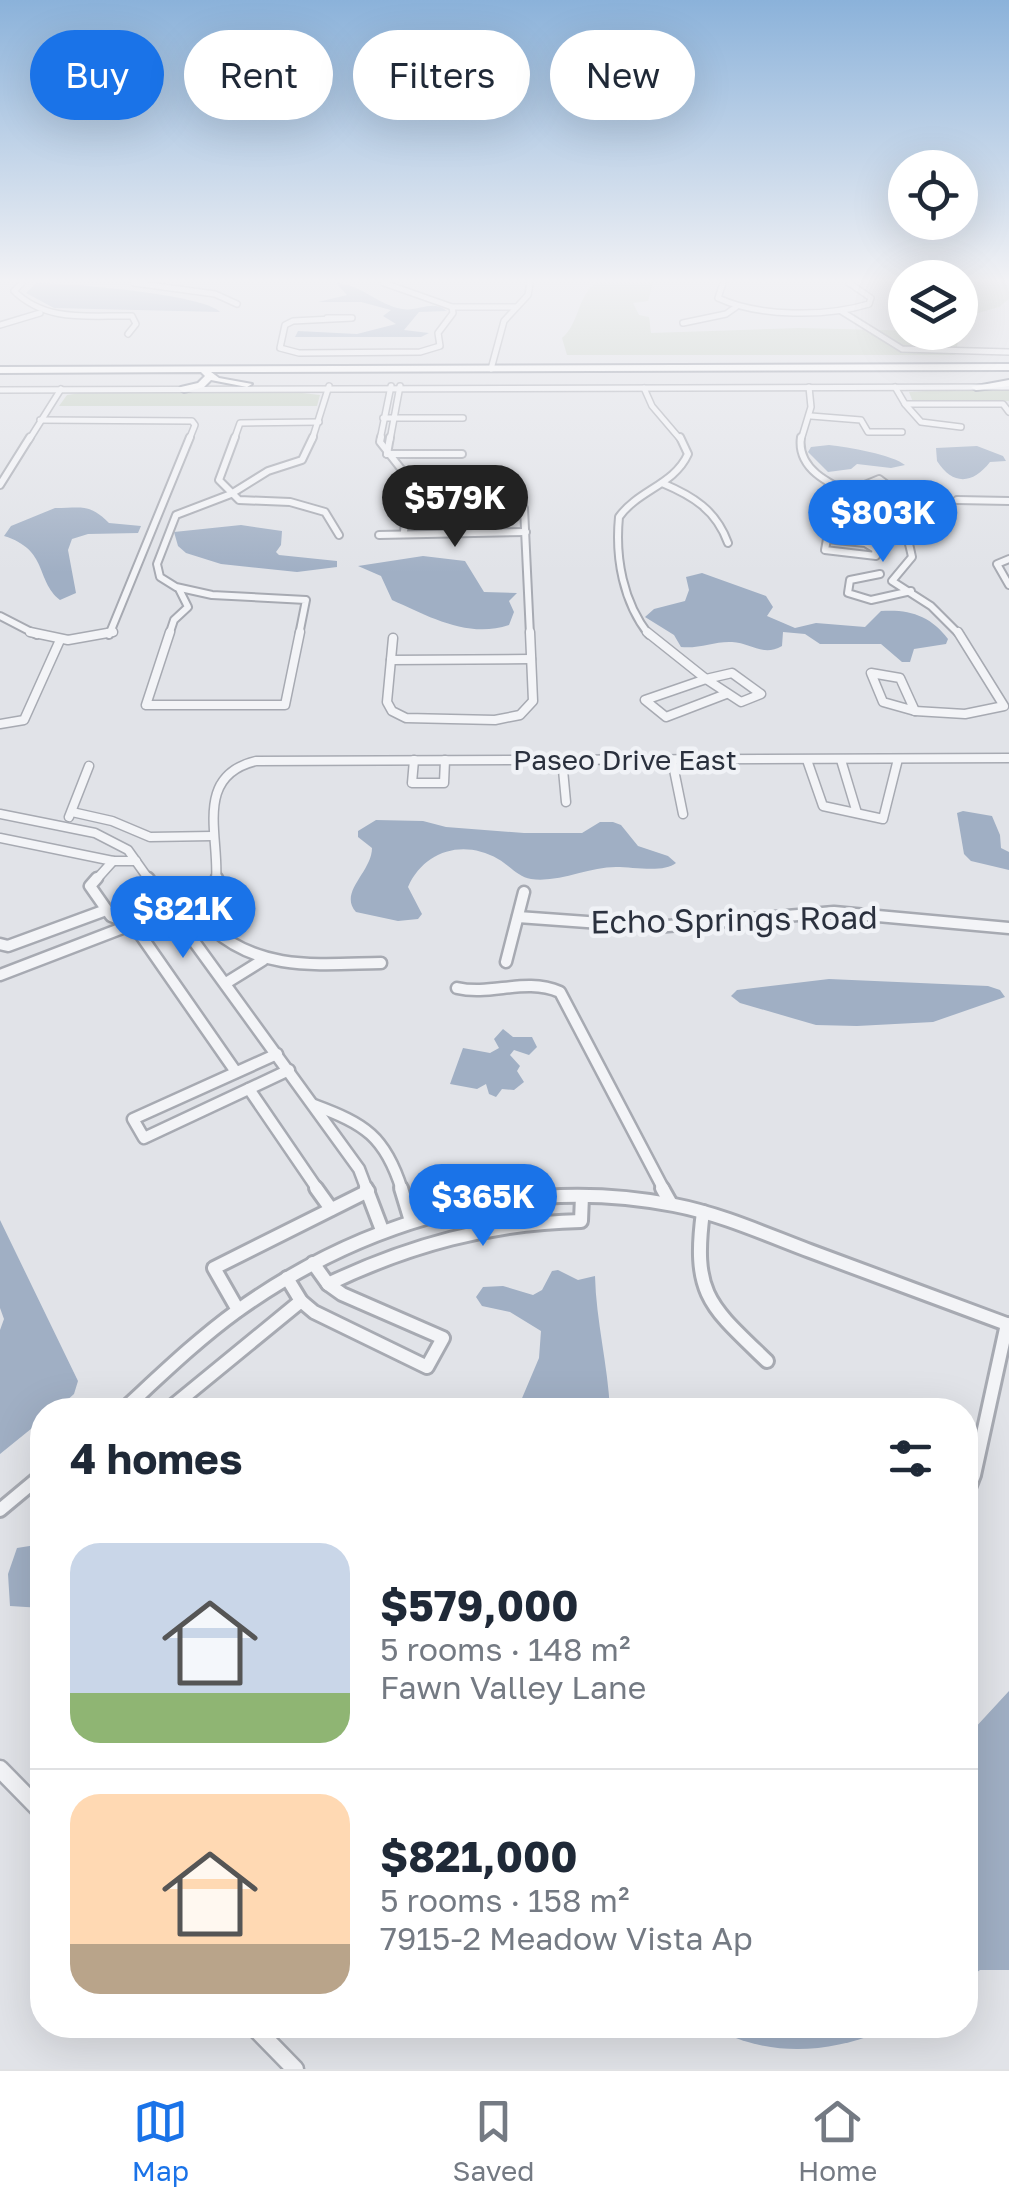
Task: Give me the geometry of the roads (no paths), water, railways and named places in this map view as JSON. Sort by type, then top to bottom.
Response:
[{"type":"highway","points":[[184,389],[200,385],[202,380]]},
{"type":"highway","points":[[229,380],[246,384]]},
{"type":"highway","points":[[976,387],[1009,385]]},
{"type":"street","points":[[0,388],[246,384],[329,387]]},
{"type":"street","points":[[61,387],[976,387]]},
{"type":"street","points":[[0,485],[61,387]]},
{"type":"street","points":[[179,589],[188,607],[174,620],[146,705],[285,705],[306,600],[224,597],[179,589],[160,578],[157,564],[176,515],[231,494],[268,471],[302,460],[329,387]]},
{"type":"street","points":[[391,387],[380,442],[409,479],[404,532]]},
{"type":"street","points":[[387,454],[400,387]]},
{"type":"street","points":[[809,387],[814,406],[800,438],[802,456],[823,478],[892,517],[910,540],[912,557],[892,581]]},
{"type":"street","points":[[895,387],[916,423],[960,427]]},
{"type":"street","points":[[644,388],[646,402],[684,442],[688,454],[678,472],[631,500],[619,517],[629,603],[648,636],[707,679],[726,694],[741,702],[762,694],[732,673],[707,679],[645,700],[666,716],[726,694]]},
{"type":"street","points":[[654,388],[655,410]]},
{"type":"street","points":[[905,404],[1003,404],[1009,412]]},
{"type":"street","points":[[811,416],[861,420],[868,432],[902,432]]},
{"type":"street","points":[[383,418],[463,418]]},
{"type":"street","points":[[0,626],[10,625],[60,640],[112,634],[195,425],[192,421],[40,420]]},
{"type":"street","points":[[319,422],[240,423],[218,480],[239,500],[290,502],[325,512],[339,535]]},
{"type":"street","points":[[387,454],[462,454]]},
{"type":"street","points":[[850,492],[867,481],[879,480],[895,491],[864,499]]},
{"type":"street","points":[[662,484],[709,507],[722,521],[728,543]]},
{"type":"street","points":[[394,638],[387,702],[396,714],[418,720],[495,720],[525,712],[533,701],[524,508],[505,496],[476,491],[409,491]]},
{"type":"street","points":[[957,500],[1009,502]]},
{"type":"street","points":[[379,535],[526,532]]},
{"type":"street","points":[[876,556],[825,550],[827,539],[866,543],[875,549],[876,556],[875,565],[880,574],[911,591],[954,625],[1004,706],[965,714],[915,711],[883,702],[871,673],[900,678],[915,711]]},
{"type":"street","points":[[1009,558],[997,564],[1009,586]]},
{"type":"street","points":[[880,574],[850,580],[848,593],[875,600],[911,591]]},
{"type":"street","points":[[0,616],[10,625]]},
{"type":"street","points":[[0,724],[24,720],[60,640]]},
{"type":"street","points":[[392,660],[531,659]]},
{"type":"street","points":[[562,758],[566,802]]},
{"type":"street","name":"Paseo Drive East","points":[[212,836],[216,799],[226,778],[241,764],[562,758],[1009,758]]},
{"type":"street","points":[[807,760],[819,802],[883,819],[898,759]]},
{"type":"street","points":[[414,760],[412,783],[444,783],[445,760]]},
{"type":"street","points":[[672,760],[683,814]]},
{"type":"street","points":[[841,760],[858,814]]},
{"type":"street","points":[[63,827],[88,766]]},
{"type":"street","points":[[72,812],[112,821],[150,837],[212,836],[218,870],[212,929],[235,951],[290,964],[381,963]]},
{"type":"street","points":[[0,814],[115,840],[136,861],[359,1170],[382,1230]]},
{"type":"street","points":[[0,838],[113,861],[136,861]]},
{"type":"street","points":[[113,861],[90,886],[111,916],[133,924],[236,1072]]},
{"type":"street","points":[[506,962],[524,892]]},
{"type":"street","points":[[0,975],[172,909]]},
{"type":"street","points":[[0,944],[8,946],[106,910]]},
{"type":"street","name":"Echo Springs Road","points":[[518,917],[656,928],[834,912],[1009,928]]},
{"type":"street","points":[[192,936],[212,929]]},
{"type":"street","points":[[226,982],[264,960]]},
{"type":"street","points":[[456,988],[475,995],[540,983],[560,992],[671,1204]]},
{"type":"street","points":[[277,1054],[133,1119],[144,1138],[289,1070]]},
{"type":"street","points":[[250,1089],[331,1208]]},
{"type":"street","points":[[313,1105],[355,1118],[382,1140],[411,1220]]},
{"type":"street","points":[[238,1310],[214,1268],[368,1191]]},
{"type":"street","points":[[328,1284],[398,1252],[462,1232],[526,1222],[581,1221],[582,1196]]},
{"type":"street","points":[[136,1398],[238,1310],[313,1263],[382,1230],[490,1202],[582,1196],[671,1204],[702,1212],[1008,1324],[978,1457]]},
{"type":"street","points":[[702,1212],[698,1264],[702,1290],[716,1314],[767,1362]]},
{"type":"street","points":[[287,1278],[301,1301],[314,1312],[427,1367],[443,1338],[328,1284],[313,1263]]},
{"type":"street","points":[[183,1398],[301,1301]]},
{"type":"street","points":[[0,1510],[30,1485]]},
{"type":"street","points":[[0,1769],[30,1800]]},
{"type":"street","points":[[265,2038],[295,2069]]},
{"type":"water","points":[[829,445],[881,455],[905,465],[891,468],[857,464],[851,469],[828,472],[808,452],[811,447]]},
{"type":"water","points":[[977,446],[1003,456],[1006,461],[990,462],[977,475],[963,479],[950,475],[937,461],[936,448]]},
{"type":"water","points":[[55,508],[85,508],[109,523],[141,526],[138,533],[88,534],[72,539],[68,550],[76,593],[60,600],[28,549],[4,536],[11,526]]},
{"type":"water","points":[[241,525],[282,531],[276,552],[279,555],[337,561],[337,567],[297,572],[221,564],[186,553],[178,546],[174,532]]},
{"type":"water","points":[[423,556],[465,561],[484,592],[517,593],[509,601],[514,612],[509,625],[478,629],[434,619],[392,600],[381,576],[358,566]]},
{"type":"water","points":[[702,573],[766,596],[773,607],[767,616],[795,628],[816,623],[865,627],[881,611],[901,611],[927,620],[948,639],[946,644],[914,649],[910,662],[902,662],[881,644],[820,644],[805,634],[783,632],[782,646],[769,650],[732,642],[681,647],[674,635],[645,617],[654,609],[685,601],[689,590],[686,577]]},
{"type":"water","points":[[957,813],[992,816],[1001,848],[1009,852],[1009,870],[971,861],[964,854]]},
{"type":"water","points":[[376,820],[423,821],[446,827],[524,833],[582,833],[600,822],[613,822],[621,825],[638,846],[668,856],[676,863],[656,869],[605,868],[542,880],[522,876],[485,853],[446,852],[424,865],[408,887],[422,914],[418,919],[398,921],[356,912],[352,904],[353,889],[372,848],[358,837],[358,831]]},
{"type":"water","points":[[829,979],[988,986],[1000,990],[1005,997],[933,1022],[857,1026],[816,1025],[740,1003],[731,996],[737,990]]},
{"type":"water","points":[[503,1029],[513,1037],[532,1037],[537,1047],[529,1055],[514,1050],[510,1055],[520,1066],[517,1071],[524,1082],[514,1090],[502,1089],[496,1097],[489,1094],[486,1084],[477,1089],[450,1084],[463,1048],[490,1053],[499,1048],[494,1039]]},
{"type":"water","points":[[0,1220],[78,1381],[70,1398],[30,1398],[30,1430],[0,1454],[0,1330],[4,1319],[0,1308]]},
{"type":"water","points":[[552,1271],[578,1280],[595,1276],[609,1398],[522,1398],[539,1358],[541,1331],[510,1312],[482,1306],[476,1297],[483,1287],[503,1286],[533,1295],[542,1290]]},
{"type":"water","points":[[30,1546],[30,1607],[10,1606],[8,1574],[17,1548]]},
{"type":"water","points":[[1009,1691],[1009,1970],[978,1971],[978,1725]]},
{"type":"water","points":[[737,2038],[863,2038],[802,2049],[754,2044]]}]
